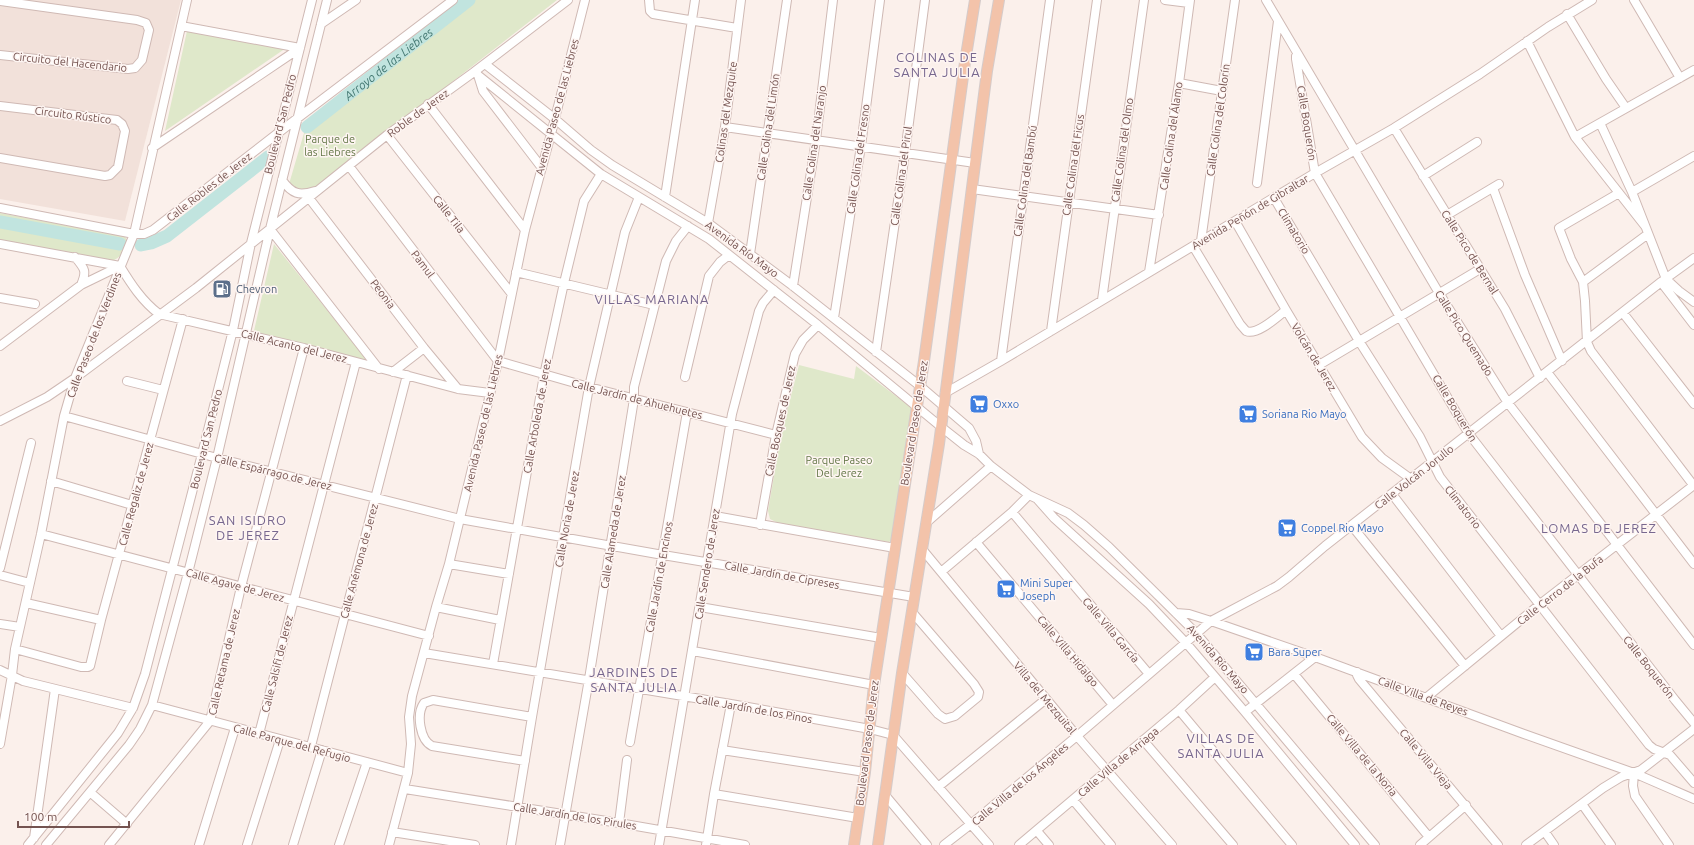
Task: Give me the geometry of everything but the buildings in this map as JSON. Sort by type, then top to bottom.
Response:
[{"type":"main road","name":"Boulevard Paseo de Jerez","points":[[854,845],[865,772],[874,684],[924,361],[951,160],[975,0]]},
{"type":"main road","points":[[878,845],[902,673],[946,393],[987,71],[999,0]]},
{"type":"street","name":"Calle Paseo de los Verdines","points":[[0,744],[3,714],[12,675],[15,649],[41,534],[64,416],[75,378],[120,266],[127,253],[132,237],[187,0]]},
{"type":"street","name":"Boulevard San Pedro","points":[[28,845],[102,754],[118,733],[133,708],[154,643],[202,454],[233,330],[251,243],[272,156],[312,0]]},
{"type":"street","name":"Boulevard San Pedro","points":[[46,845],[91,793],[129,745],[140,729],[152,705],[188,573],[217,458],[290,145],[327,0]]},
{"type":"street","points":[[321,24],[356,0]]},
{"type":"street","name":"Calle Robles de Jerez","points":[[132,237],[144,234],[161,225],[453,0]]},
{"type":"street","name":"Roble de Jerez","points":[[0,421],[47,397],[75,378],[159,314],[196,288],[387,135],[428,104],[476,74],[485,64],[568,0]]},
{"type":"street","name":"Avenida Paseo de las Liebres","points":[[388,845],[408,773],[411,749],[410,705],[449,564],[498,361],[525,230],[585,0]]},
{"type":"street","points":[[649,0],[650,11],[653,14],[737,28]]},
{"type":"street","points":[[665,197],[695,0]]},
{"type":"street","name":"Colinas del Mezquite","points":[[708,223],[725,127],[741,0]]},
{"type":"street","name":"Calle Colina del Limón","points":[[750,254],[787,0]]},
{"type":"street","name":"Calle Colina del Naranjo","points":[[794,286],[816,140],[834,0]]},
{"type":"street","name":"Calle Colina del Fresno","points":[[834,318],[861,146],[880,0]]},
{"type":"street","name":"Calle Colina del Pirul","points":[[876,352],[905,153],[925,0]]},
{"type":"street","name":"Calle Colina del Bambú","points":[[1001,361],[1050,0]]},
{"type":"street","name":"Calle Colina del Ficus","points":[[1051,331],[1097,0]]},
{"type":"street","name":"Calle Colina del Olmo","points":[[1102,300],[1144,0]]},
{"type":"street","points":[[1165,0],[1189,2]]},
{"type":"street","name":"Calle Colina del Colorín","points":[[1201,241],[1235,0]]},
{"type":"street","name":"Calle Pico Quemado","points":[[1266,0],[1439,293],[1508,403],[1694,645]]},
{"type":"street","name":"Avenida Peñón de Gibraltar","points":[[946,393],[1315,173],[1394,128],[1480,74],[1567,14],[1592,0]]},
{"type":"street","points":[[1634,0],[1680,78]]},
{"type":"street","name":"Circuito del Hacendario","points":[[0,1],[137,20],[146,23],[150,30],[142,60],[135,68],[128,69],[0,55]]},
{"type":"street","name":"Calle Colina del Álamo","points":[[1149,272],[1179,83],[1189,2]]},
{"type":"street","points":[[1567,14],[1606,79],[1626,108]]},
{"type":"street","points":[[1257,183],[1278,21]]},
{"type":"street","points":[[181,26],[300,48]]},
{"type":"street","points":[[1527,41],[1575,137],[1647,230]]},
{"type":"street","points":[[152,148],[300,48]]},
{"type":"street","name":"Calle Boquerón","points":[[1298,54],[1296,60],[1315,173],[1401,316],[1469,434],[1578,576],[1694,723]]},
{"type":"street","name":"Avenida Río Mayo","points":[[485,64],[555,119],[591,150],[708,223],[794,286],[920,386],[969,428],[976,441],[979,454]]},
{"type":"street","points":[[1575,137],[1694,70]]},
{"type":"street","points":[[476,74],[483,91],[542,168]]},
{"type":"street","name":"Avenida Río Mayo","points":[[476,74],[601,174],[688,226],[729,255],[818,325],[940,426],[979,454],[991,466],[1028,495],[1058,507],[1084,525],[1109,547],[1196,633],[1375,845]]},
{"type":"street","points":[[1179,83],[1222,90]]},
{"type":"street","points":[[428,104],[525,230]]},
{"type":"street","name":"Circuito Rústico","points":[[0,106],[117,120],[122,124],[125,131],[118,167],[110,175],[104,176],[0,158]]},
{"type":"street","points":[[1600,123],[1632,192],[1664,280],[1694,325]]},
{"type":"street","points":[[725,127],[975,163]]},
{"type":"street","name":"Calle Pico de Bernal","points":[[1394,128],[1514,326],[1540,378]]},
{"type":"street","name":"Calle Tila","points":[[387,135],[511,294]]},
{"type":"street","points":[[1423,176],[1477,142]]},
{"type":"street","points":[[1632,192],[1694,156]]},
{"type":"street","name":"Pamul","points":[[349,166],[498,361]]},
{"type":"street","name":"Calle Arboleda de Jerez","points":[[493,664],[518,530],[544,375],[564,283],[581,212],[590,191],[601,174]]},
{"type":"street","points":[[282,180],[290,190],[296,193],[306,194],[320,190]]},
{"type":"street","points":[[1447,215],[1496,186],[1525,275],[1562,361]]},
{"type":"street","points":[[972,189],[1159,215]]},
{"type":"street","points":[[1619,193],[1559,228],[1571,259],[1583,282],[1587,342],[1591,351],[1694,485]]},
{"type":"street","name":"Calle Noria de Jerez","points":[[512,845],[517,806],[589,387],[625,232],[639,197]]},
{"type":"street","name":"Peonia","points":[[309,198],[424,348],[458,389]]},
{"type":"street","name":"Climatorio","points":[[1274,198],[1420,437],[1440,477],[1649,745],[1654,749],[1665,752],[1674,758],[1694,783]]},
{"type":"street","points":[[0,208],[132,237]]},
{"type":"street","name":"Volcán de Jerez","points":[[1235,221],[1362,437],[1382,458],[1411,479]]},
{"type":"street","name":"Calle Alameda de Jerez","points":[[560,845],[611,546],[634,399],[634,387],[654,305],[670,251],[688,226]]},
{"type":"street","points":[[270,229],[379,369]]},
{"type":"street","points":[[1583,282],[1647,230]]},
{"type":"street","points":[[0,244],[120,266],[140,296],[159,314]]},
{"type":"street","points":[[1193,246],[1240,324],[1246,331],[1252,332],[1263,328],[1286,310]]},
{"type":"street","points":[[685,377],[710,276],[720,262],[729,255]]},
{"type":"street","points":[[75,258],[85,269],[85,275],[81,285]]},
{"type":"street","name":"Calle Volcán Jorullo","points":[[1185,643],[1211,621],[1277,586],[1547,372],[1694,258]]},
{"type":"street","points":[[0,346],[81,285],[120,266]]},
{"type":"street","points":[[1319,366],[1480,269]]},
{"type":"street","points":[[516,272],[654,305]]},
{"type":"street","points":[[1664,280],[1694,302]]},
{"type":"street","name":"Calle Sendero de Jerez","points":[[659,845],[693,651],[706,562],[730,422],[759,311],[763,303],[774,290]]},
{"type":"street","points":[[2,300],[35,304]]},
{"type":"street","points":[[1623,313],[1694,404]]},
{"type":"street","name":"Calle Acanto del Jerez","points":[[159,314],[233,330],[458,389],[490,393]]},
{"type":"street","name":"Calle Regaliz de Jerez","points":[[15,649],[81,667],[88,667],[92,662],[101,620],[120,555],[132,505],[183,319]]},
{"type":"street","name":"Calle Bosques de Jerez","points":[[760,525],[776,435],[795,354],[803,340],[818,325]]},
{"type":"street","name":"Calle Retama de Jerez","points":[[210,721],[241,587],[304,348]]},
{"type":"street","points":[[393,372],[424,348]]},
{"type":"street","name":"Calle Jardín de Ahuehuetes","points":[[498,361],[634,399],[730,422],[776,435]]},
{"type":"street","name":"Calle Salsifi de Jerez","points":[[259,734],[356,362]]},
{"type":"street","points":[[1547,372],[1694,564]]},
{"type":"street","name":"Calle Anémona de Jerez","points":[[311,746],[407,376]]},
{"type":"street","points":[[127,381],[163,390]]},
{"type":"street","name":"Calle Jardín de Encinos","points":[[630,742],[687,412]]},
{"type":"street","name":"Calle Espárrago de Jerez","points":[[64,416],[150,441],[460,519]]},
{"type":"street","points":[[0,568],[31,443]]},
{"type":"street","points":[[926,523],[991,466]]},
{"type":"street","points":[[51,481],[132,505]]},
{"type":"street","name":"Calle Cerro de la Bufa","points":[[1427,697],[1539,605],[1694,485]]},
{"type":"street","points":[[1392,494],[1501,636]]},
{"type":"street","points":[[941,572],[1012,512],[1028,495]]},
{"type":"street","name":"Avenida Río Mayo","points":[[1038,500],[1054,518],[1149,604],[1185,643],[1245,712],[1351,844]]},
{"type":"street","name":"Calle Villa García","points":[[1012,512],[1149,674]]},
{"type":"street","points":[[715,516],[895,548]]},
{"type":"street","name":"Calle Jardín de Cipreses","points":[[460,519],[914,597]]},
{"type":"street","points":[[1352,526],[1465,666]]},
{"type":"street","name":"Calle Agave de Jerez","points":[[41,534],[429,636]]},
{"type":"street","name":"Calle Villa Hidalgo","points":[[976,542],[1113,705]]},
{"type":"street","name":"Villa del Mezquital","points":[[922,549],[1077,736],[1172,845]]},
{"type":"street","points":[[449,564],[509,574]]},
{"type":"street","points":[[0,575],[30,583]]},
{"type":"street","points":[[26,603],[101,620]]},
{"type":"street","points":[[436,607],[500,620]]},
{"type":"street","points":[[700,608],[881,638]]},
{"type":"street","points":[[902,673],[938,714],[945,719],[955,716],[978,697],[979,692],[974,684],[912,612]]},
{"type":"street","name":"Calle Villa de Reyes","points":[[1176,613],[1189,614],[1211,621],[1427,697],[1524,734],[1634,773],[1694,799]]},
{"type":"street","points":[[0,624],[20,627]]},
{"type":"street","name":"Calle Villa de los Ángeles","points":[[944,845],[1077,736],[1185,643]]},
{"type":"street","points":[[693,651],[874,684]]},
{"type":"street","name":"Calle Jardín de los Pinos","points":[[424,653],[589,679],[870,729],[893,735]]},
{"type":"street","points":[[1245,712],[1315,657]]},
{"type":"street","points":[[0,670],[23,681],[133,708]]},
{"type":"street","name":"Calle Villa Vieja","points":[[1357,672],[1359,679],[1498,845]]},
{"type":"street","name":"Calle Villa de la Noria","points":[[1294,674],[1429,837]]},
{"type":"street","name":"Calle Villa de Arriaga","points":[[1020,845],[1179,710],[1214,677]]},
{"type":"street","points":[[34,838],[55,689]]},
{"type":"street","points":[[938,787],[1046,699]]},
{"type":"street","points":[[525,761],[432,746],[425,740],[420,712],[424,703],[433,700],[532,717]]},
{"type":"street","points":[[707,842],[714,794],[731,704]]},
{"type":"street","name":"Calle Parque del Refugio","points":[[152,705],[408,773]]},
{"type":"street","points":[[1179,710],[1292,845]]},
{"type":"street","points":[[109,845],[210,721]]},
{"type":"street","points":[[199,845],[235,728]]},
{"type":"street","points":[[1526,845],[1613,781],[1634,773],[1694,730]]},
{"type":"street","points":[[893,735],[989,845]]},
{"type":"street","points":[[247,845],[280,740]]},
{"type":"street","points":[[1144,740],[1233,845]]},
{"type":"street","points":[[293,845],[322,750]]},
{"type":"street","points":[[722,750],[865,772]]},
{"type":"street","points":[[619,823],[627,760]]},
{"type":"street","points":[[339,845],[367,762]]},
{"type":"street","points":[[1634,773],[1633,786],[1636,796],[1669,845]]},
{"type":"street","name":"Calle Jardín de los Pirules","points":[[405,788],[619,823],[662,831],[707,842],[745,845]]},
{"type":"street","points":[[91,793],[127,824]]},
{"type":"street","points":[[714,794],[858,818]]},
{"type":"street","points":[[885,795],[927,845]]},
{"type":"street","points":[[1073,800],[1111,845]]},
{"type":"street","points":[[1582,804],[1611,845]]},
{"type":"street","points":[[1420,845],[1466,805]]},
{"type":"street","points":[[1037,831],[1049,845]]},
{"type":"street","points":[[392,832],[475,845]]},
{"type":"street","points":[[1545,832],[1554,845]]},
{"type":"shaded area","points":[[0,0],[181,0],[125,221],[0,199]]},
{"type":"green space","name":"Parque de las Liebres","points":[[474,0],[557,0],[319,186],[311,190],[301,191],[289,184],[304,133]]},
{"type":"green space","points":[[187,31],[286,48],[165,131]]},
{"type":"green space","points":[[0,213],[124,235],[127,240],[124,250],[120,256],[111,261],[0,241]]},
{"type":"green space","points":[[274,244],[372,366],[253,335]]},
{"type":"green space","name":"Parque Paseo Del Jerez","points":[[799,365],[854,379],[856,366],[912,408],[892,540],[889,542],[780,524],[770,519],[768,511],[781,434]]},
{"type":"waterway","name":"Arroyo de las Liebres","points":[[307,127],[469,0]]},
{"type":"waterway","name":"Arroyo de las Liebres","points":[[141,245],[151,243],[167,236],[268,157]]},
{"type":"waterway","name":"Arroyo de las Liebres","points":[[0,222],[120,244]]},
{"type":"place","name":"Chevron","points":[[222,289]]},
{"type":"place","name":"Oxxo","points":[[979,404]]},
{"type":"place","name":"Soriana Rio Mayo","points":[[1248,414]]},
{"type":"place","name":"Coppel Rio Mayo","points":[[1287,528]]},
{"type":"place","name":"Mini Super Joseph","points":[[1006,589]]},
{"type":"place","name":"Bara Super","points":[[1254,652]]},
{"type":"district","name":"COLINAS DE SANTA JULIA","points":[[937,64]]},
{"type":"district","name":"VILLAS MARIANA","points":[[652,299]]},
{"type":"district","name":"SAN ISIDRO DE JEREZ","points":[[248,528]]},
{"type":"district","name":"LOMAS DE JEREZ","points":[[1599,528]]},
{"type":"district","name":"JARDINES DE SANTA JULIA","points":[[634,680]]},
{"type":"district","name":"VILLAS DE SANTA JULIA","points":[[1221,746]]}]
